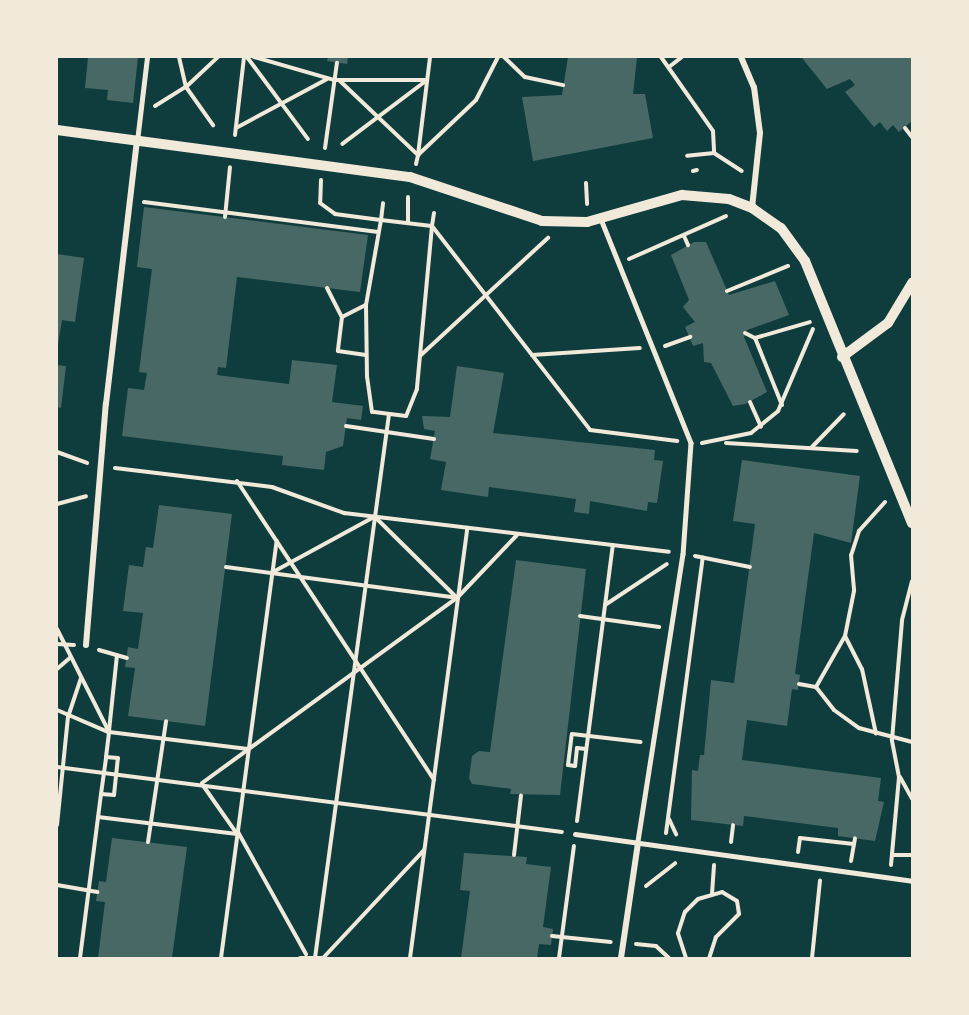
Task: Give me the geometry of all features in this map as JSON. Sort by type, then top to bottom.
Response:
[{"type":"street","points":[[86,645],[101,467],[147,57]]},
{"type":"street","points":[[741,57],[754,87],[760,133],[752,208]]},
{"type":"street","points":[[57,130],[410,177],[542,221],[568,224],[601,218],[682,195],[729,199],[752,208],[781,228],[805,261],[842,357],[912,523]]},
{"type":"street","points":[[842,357],[888,323],[912,284]]},
{"type":"street","points":[[575,834],[890,876],[912,881]]},
{"type":"street","points":[[621,958],[638,843]]},
{"type":"lane","points":[[601,218],[655,346],[692,442],[683,554],[638,843]]},
{"type":"path","points":[[179,57],[186,87],[213,125]]},
{"type":"path","points":[[140,115],[186,87],[218,57]]},
{"type":"path","points":[[245,57],[308,139]]},
{"type":"path","points":[[235,135],[245,57]]},
{"type":"path","points":[[254,57],[337,80],[427,80]]},
{"type":"path","points":[[418,155],[430,57]]},
{"type":"path","points":[[418,155],[463,116],[498,57]]},
{"type":"path","points":[[504,57],[525,77],[563,85]]},
{"type":"path","points":[[662,57],[712,131],[714,153]]},
{"type":"path","points":[[669,67],[682,57]]},
{"type":"path","points":[[325,148],[337,80],[337,63]]},
{"type":"path","points":[[236,128],[328,78]]},
{"type":"path","points":[[337,80],[418,155]]},
{"type":"path","points":[[342,144],[427,80]]},
{"type":"path","points":[[905,128],[912,136]]},
{"type":"path","points":[[687,156],[714,153],[738,171]]},
{"type":"path","points":[[225,215],[231,164]]},
{"type":"path","points":[[321,176],[320,203],[335,214],[432,226],[590,430],[692,442],[857,451]]},
{"type":"path","points":[[586,183],[587,204]]},
{"type":"path","points":[[408,197],[408,223]]},
{"type":"path","points":[[130,201],[225,215],[378,232]]},
{"type":"path","points":[[383,204],[366,305],[366,355],[372,412],[406,416],[420,356],[434,213]]},
{"type":"path","points":[[620,263],[726,216]]},
{"type":"path","points":[[420,356],[568,224]]},
{"type":"path","points":[[684,236],[688,245]]},
{"type":"path","points":[[727,291],[788,266]]},
{"type":"path","points":[[327,288],[342,318],[338,351],[366,355]]},
{"type":"path","points":[[342,318],[366,305]]},
{"type":"path","points":[[755,338],[810,322]]},
{"type":"path","points":[[723,443],[761,427],[782,405],[813,329]]},
{"type":"path","points":[[746,333],[755,338],[782,405]]},
{"type":"path","points":[[532,355],[655,346],[690,337]]},
{"type":"path","points":[[750,402],[761,427]]},
{"type":"path","points":[[315,957],[389,414]]},
{"type":"path","points":[[810,448],[844,414]]},
{"type":"path","points":[[346,426],[434,439]]},
{"type":"path","points":[[57,452],[101,467],[237,480],[279,489],[336,512],[683,554]]},
{"type":"path","points":[[237,480],[434,780]]},
{"type":"path","points":[[57,504],[99,493]]},
{"type":"path","points":[[816,687],[845,636],[854,591],[851,555],[865,519],[885,502]]},
{"type":"path","points":[[272,573],[375,517]]},
{"type":"path","points":[[375,517],[458,598]]},
{"type":"path","points":[[410,958],[467,528]]},
{"type":"path","points":[[202,783],[362,670],[458,598],[518,534]]},
{"type":"path","points":[[221,958],[276,541]]},
{"type":"path","points":[[589,727],[612,545]]},
{"type":"path","points":[[605,605],[683,554]]},
{"type":"path","points":[[665,846],[705,558],[750,567]]},
{"type":"path","points":[[226,567],[458,598]]},
{"type":"path","points":[[890,876],[899,777],[892,740],[902,620],[912,581]]},
{"type":"path","points":[[580,616],[671,629]]},
{"type":"path","points":[[57,629],[109,732]]},
{"type":"path","points":[[845,636],[862,669],[876,735]]},
{"type":"path","points":[[57,669],[86,645]]},
{"type":"path","points":[[80,958],[117,655],[127,658]]},
{"type":"path","points":[[57,825],[66,768],[68,717],[81,678]]},
{"type":"path","points":[[799,684],[816,687],[839,715],[876,735],[892,740],[912,742]]},
{"type":"path","points":[[57,710],[68,717],[109,732],[249,749]]},
{"type":"path","points":[[148,842],[166,721]]},
{"type":"path","points":[[586,749],[578,748],[575,766],[568,765],[572,734],[654,744]]},
{"type":"path","points":[[101,794],[114,795],[118,758],[106,757]]},
{"type":"path","points":[[57,767],[202,783],[555,831]]},
{"type":"path","points":[[899,777],[912,800]]},
{"type":"path","points":[[202,783],[238,833],[306,954],[315,957],[325,958],[424,849]]},
{"type":"path","points":[[514,855],[521,795]]},
{"type":"path","points":[[98,817],[238,833]]},
{"type":"path","points":[[731,838],[733,825]]},
{"type":"path","points":[[796,864],[800,838],[854,844]]},
{"type":"path","points":[[852,855],[855,838]]},
{"type":"path","points":[[712,894],[715,853]]},
{"type":"path","points":[[892,855],[912,855]]},
{"type":"path","points":[[812,958],[821,867]]},
{"type":"path","points":[[57,885],[97,892]]},
{"type":"path","points":[[686,958],[679,946],[680,921],[693,903],[712,894],[734,897],[740,907],[716,937],[709,958]]},
{"type":"path","points":[[552,936],[656,946],[669,958]]},
{"type":"path","points":[[300,958],[306,954]]},
{"type":"building","points":[[88,57],[138,57],[133,103],[107,100],[108,90],[85,88]]},
{"type":"building","points":[[328,57],[348,57],[347,64],[327,61]]},
{"type":"building","points":[[568,57],[637,58],[633,94],[645,94],[653,138],[533,161],[522,97],[562,95]]},
{"type":"building","points":[[912,57],[912,121],[899,132],[893,125],[887,131],[880,122],[874,127],[845,92],[855,85],[850,79],[827,89],[802,58]]},
{"type":"building","points":[[144,207],[368,235],[360,292],[237,277],[226,368],[218,367],[217,375],[289,384],[292,360],[337,365],[332,402],[363,406],[361,420],[347,418],[343,446],[326,452],[324,470],[282,465],[283,456],[122,436],[128,388],[144,390],[147,373],[139,372],[152,269],[137,267]]},
{"type":"building","points":[[694,242],[706,242],[729,295],[775,281],[789,315],[747,330],[744,337],[767,392],[745,404],[733,406],[711,363],[704,362],[703,343],[693,346],[685,327],[695,322],[683,307],[689,300],[671,255]]},
{"type":"building","points":[[57,254],[84,258],[75,322],[62,320],[58,345]]},
{"type":"building","points":[[57,365],[66,366],[61,408],[57,407]]},
{"type":"building","points":[[457,366],[504,373],[493,433],[655,450],[654,460],[663,461],[657,503],[648,502],[647,511],[590,501],[589,514],[574,512],[576,499],[489,487],[488,497],[441,490],[446,462],[430,459],[435,431],[424,429],[422,416],[450,417]]},
{"type":"building","points":[[742,460],[860,476],[851,543],[814,533],[795,674],[800,675],[798,690],[792,689],[787,726],[747,720],[742,760],[881,778],[878,801],[884,802],[875,841],[838,836],[838,828],[744,816],[743,826],[691,820],[692,770],[698,771],[700,755],[704,755],[711,680],[734,683],[755,524],[733,521]]},
{"type":"building","points":[[159,505],[232,514],[205,726],[128,716],[135,668],[125,667],[128,647],[138,649],[143,613],[123,611],[129,565],[143,567],[146,547],[153,548]]},
{"type":"building","points":[[516,560],[586,569],[560,795],[510,794],[511,789],[472,784],[469,778],[472,756],[479,751],[490,752]]},
{"type":"building","points":[[112,838],[187,847],[172,958],[98,958],[105,902],[96,901],[99,881],[106,882]]},
{"type":"building","points":[[464,853],[527,857],[526,864],[551,867],[543,927],[553,929],[551,945],[539,944],[537,958],[461,958],[470,891],[460,890]]}]
